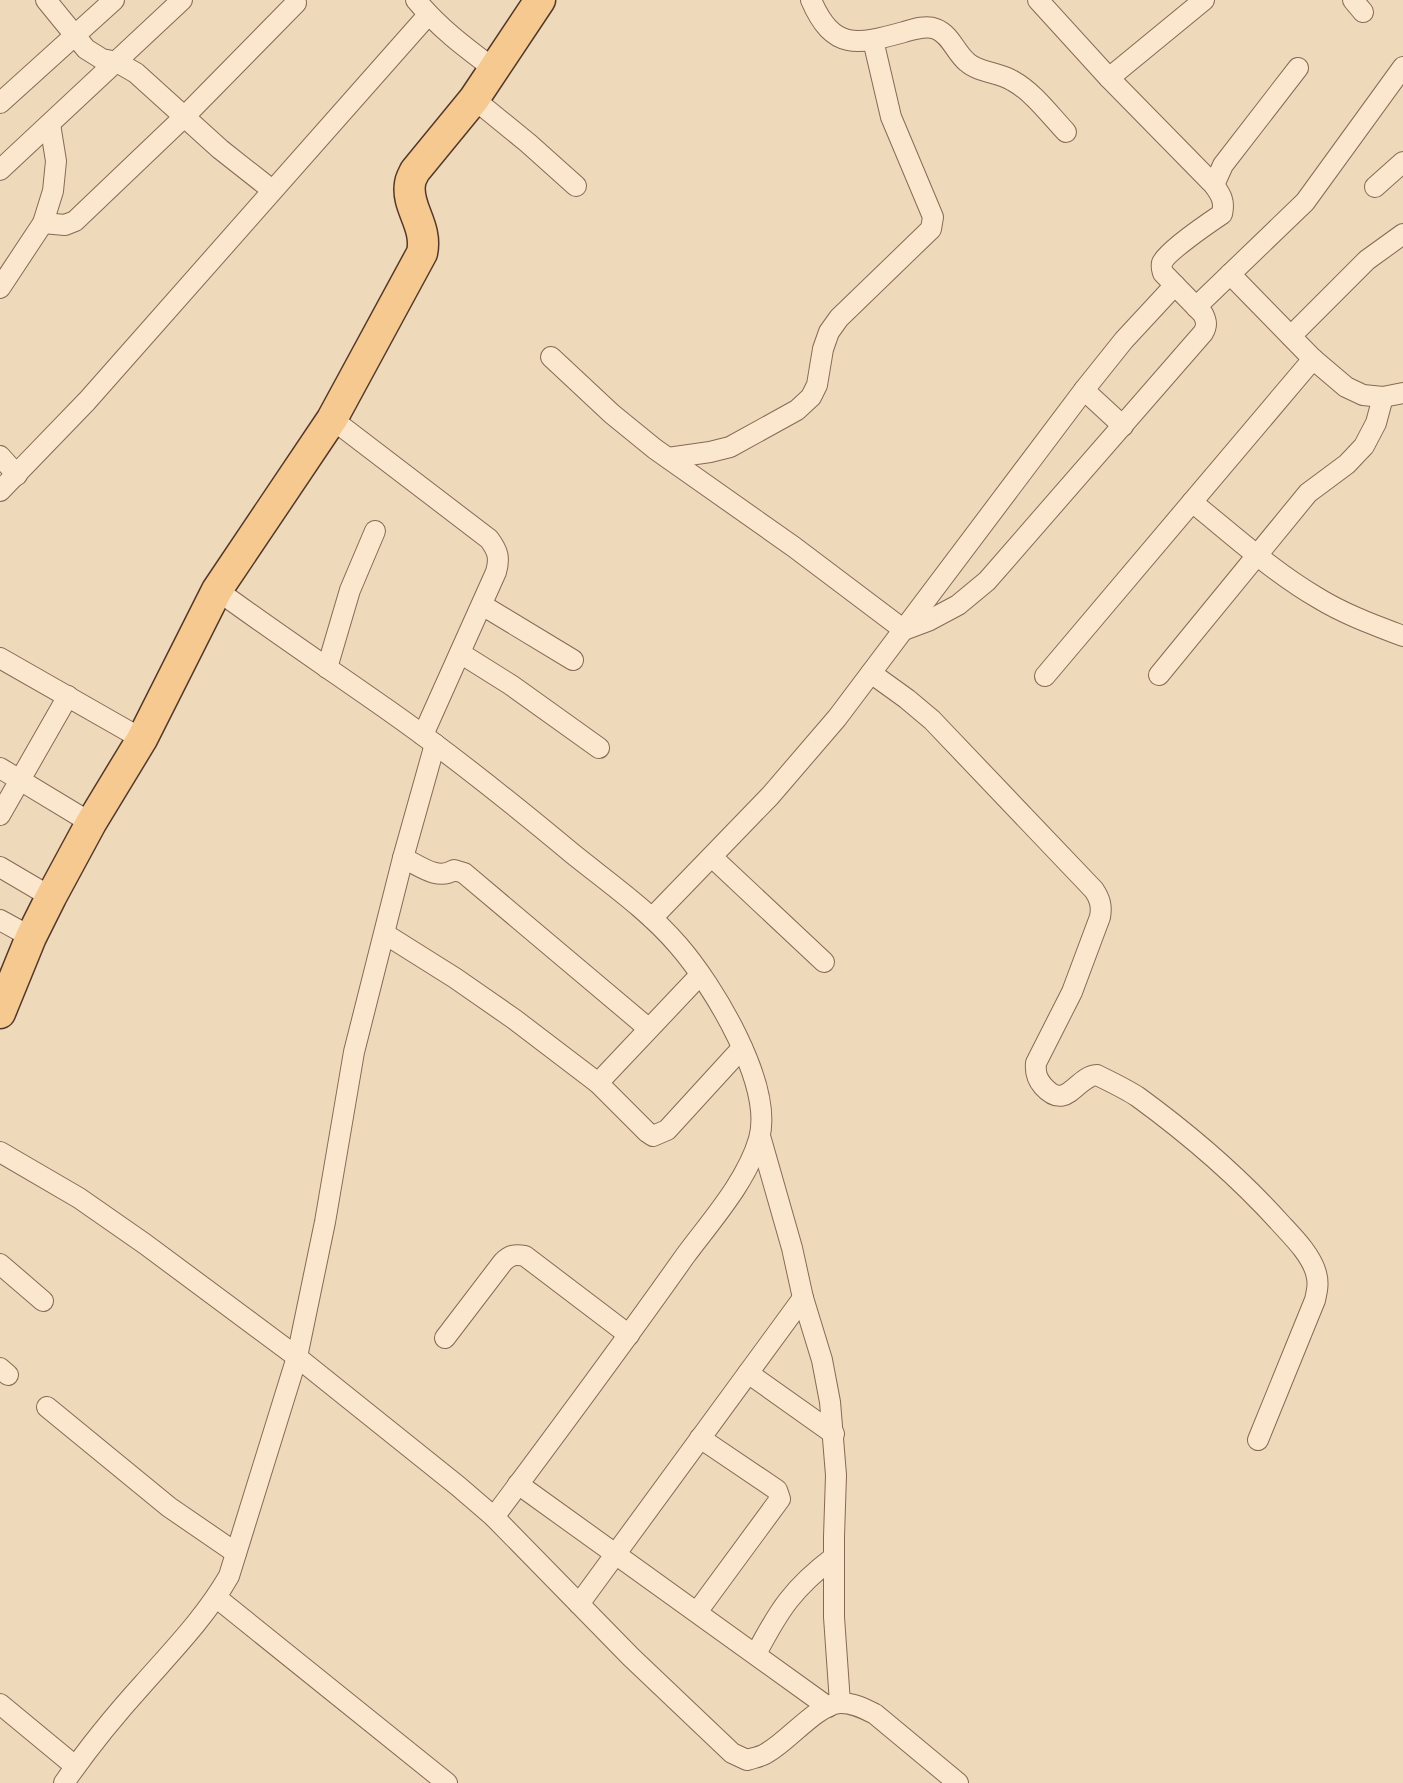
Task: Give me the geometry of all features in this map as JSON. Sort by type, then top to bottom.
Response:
[{"type":"main road","points":[[0,1013],[31,937],[51,897],[91,823],[142,739],[217,590],[332,420],[422,254],[423,231],[410,196],[410,185],[415,171],[474,99],[540,0]]},
{"type":"street","points":[[46,0],[86,49],[102,59],[117,62],[136,73],[184,117],[272,190]]},
{"type":"street","points":[[0,103],[114,0]]},
{"type":"street","points":[[0,170],[182,0]]},
{"type":"street","points":[[811,0],[818,15],[832,34],[849,41],[873,40],[921,27],[935,28],[945,34],[968,63],[998,74],[1020,86],[1066,132]]},
{"type":"street","points":[[904,630],[928,621],[958,605],[987,581],[1207,327],[1206,320],[1163,273],[1161,266],[1173,251],[1222,214],[1224,204],[1221,194],[1109,78],[1038,0]]},
{"type":"street","points":[[1109,78],[1204,0]]},
{"type":"street","points":[[43,224],[65,225],[75,221],[184,117],[296,3]]},
{"type":"street","points":[[0,491],[87,401],[272,190],[422,7],[453,39],[494,69]]},
{"type":"street","points":[[668,458],[730,447],[797,410],[811,398],[817,385],[823,349],[829,332],[839,318],[932,230],[933,217],[891,117],[873,40]]},
{"type":"street","points":[[1214,185],[1223,165],[1298,68]]},
{"type":"street","points":[[1196,307],[1305,202],[1403,68]]},
{"type":"street","points":[[474,99],[576,186]]},
{"type":"street","points":[[0,288],[43,224],[53,191],[56,161],[50,124]]},
{"type":"street","points":[[1375,187],[1403,162]]},
{"type":"street","points":[[1291,336],[1367,260],[1403,234]]},
{"type":"street","points":[[1230,274],[1313,359],[1346,387],[1363,395],[1383,398],[1403,393]]},
{"type":"street","points":[[652,918],[770,796],[837,718],[1084,390],[1124,340],[1174,285]]},
{"type":"street","points":[[551,357],[612,414],[668,458],[794,547],[904,630]]},
{"type":"street","points":[[1045,676],[1313,359]]},
{"type":"street","points":[[1084,390],[1123,426]]},
{"type":"street","points":[[1159,675],[1308,493],[1347,464],[1364,446],[1376,423],[1383,398]]},
{"type":"street","points":[[64,1783],[116,1715],[201,1619],[217,1598],[229,1576],[297,1357],[325,1222],[354,1052],[385,934],[429,740],[460,653],[500,560],[497,549],[489,539],[332,420]]},
{"type":"street","points":[[0,456],[17,475]]},
{"type":"street","points":[[1191,502],[1257,555],[1319,599],[1403,636]]},
{"type":"street","points":[[327,668],[350,591],[375,531]]},
{"type":"street","points":[[217,590],[429,740],[535,821],[652,918],[680,946],[726,1014],[755,1079],[761,1106],[760,1136],[792,1248],[802,1298],[822,1360],[834,1434],[837,1475],[834,1557],[834,1705]]},
{"type":"street","points":[[482,605],[573,660]]},
{"type":"street","points":[[460,653],[511,685],[599,748]]},
{"type":"street","points":[[0,658],[142,739]]},
{"type":"street","points":[[871,673],[908,699],[932,720],[1094,890],[1099,898],[1102,908],[1100,917],[1072,992],[1036,1063],[1035,1072],[1039,1081],[1050,1093],[1058,1096],[1074,1090],[1091,1075],[1097,1075],[1136,1096],[1208,1152],[1263,1203],[1310,1260],[1316,1273],[1318,1288],[1315,1300],[1258,1440]]},
{"type":"street","points":[[0,814],[68,696]]},
{"type":"street","points":[[0,768],[91,823]]},
{"type":"street","points":[[712,857],[824,962]]},
{"type":"street","points":[[403,858],[436,874],[446,875],[454,870],[464,873],[648,1028]]},
{"type":"street","points":[[0,867],[51,897]]},
{"type":"street","points":[[0,920],[31,937]]},
{"type":"street","points":[[385,934],[484,998],[598,1083],[653,1136],[668,1131],[742,1048]]},
{"type":"street","points":[[598,1083],[700,975]]},
{"type":"street","points":[[494,1517],[629,1335],[746,1171],[760,1136]]},
{"type":"street","points":[[0,1152],[79,1198],[145,1244],[297,1357],[494,1517],[679,1704],[732,1753],[747,1760],[765,1754],[834,1705]]},
{"type":"street","points":[[445,1338],[503,1263],[509,1256],[516,1254],[525,1256],[629,1335]]},
{"type":"street","points":[[0,1263],[43,1300]]},
{"type":"street","points":[[579,1604],[802,1298]]},
{"type":"street","points":[[748,1373],[834,1434]]},
{"type":"street","points":[[47,1407],[169,1507],[236,1553]]},
{"type":"street","points":[[697,1612],[780,1499],[777,1490],[700,1438]]},
{"type":"street","points":[[518,1484],[756,1654],[834,1705],[860,1706],[875,1714],[958,1783]]},
{"type":"street","points":[[756,1654],[776,1617],[792,1594],[834,1557]]},
{"type":"street","points":[[217,1598],[447,1783]]},
{"type":"street","points":[[0,1704],[75,1766]]}]
